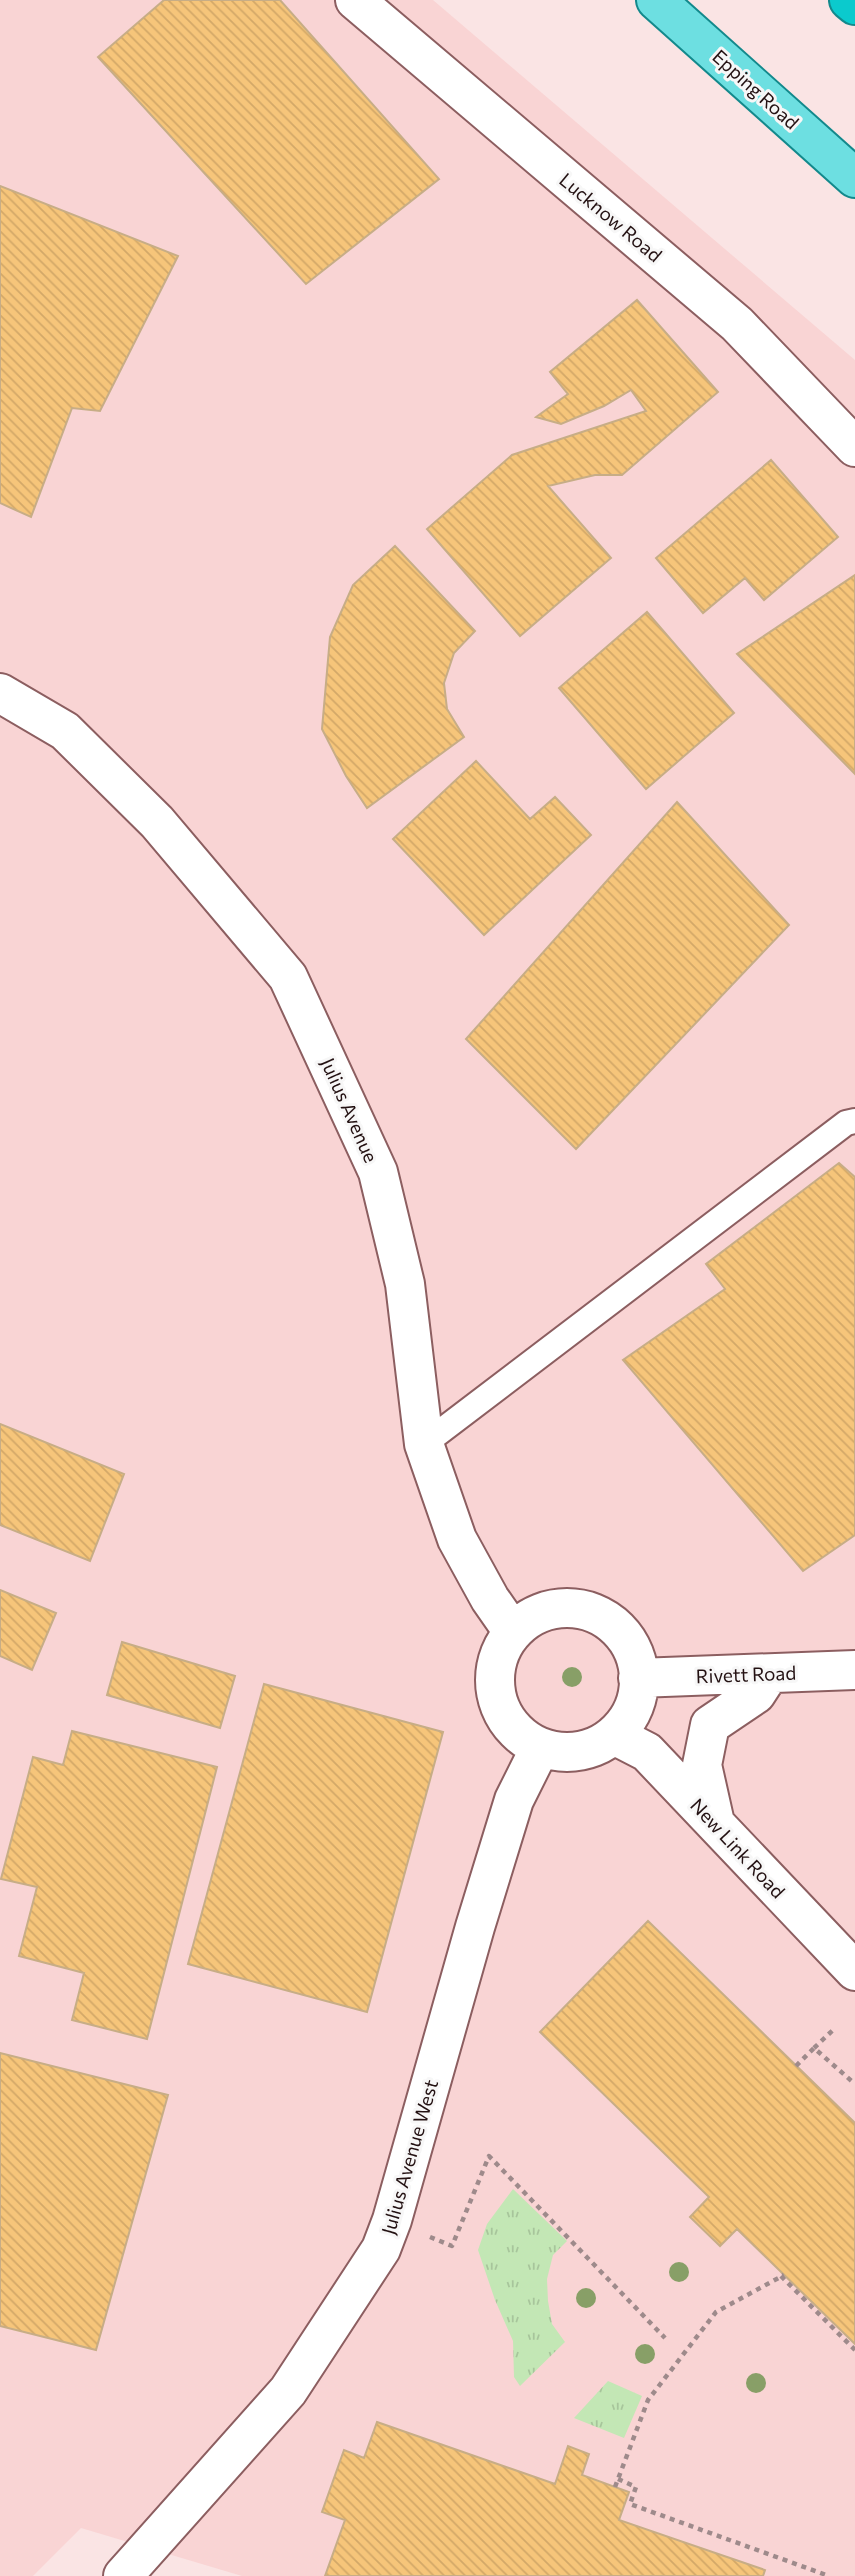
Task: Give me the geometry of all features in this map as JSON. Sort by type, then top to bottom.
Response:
[{"type":"highway","points":[[849,0],[855,5]]},
{"type":"main road","name":"Epping Road","points":[[656,0],[855,178]]},
{"type":"street","name":"Lucknow Road","points":[[355,0],[737,324],[855,447]]},
{"type":"street","name":"Julius Avenue","points":[[0,693],[65,731],[139,803],[288,977],[378,1172],[405,1284],[424,1444],[457,1539],[490,1599],[513,1632]]},
{"type":"street","points":[[556,1609],[582,1609],[607,1620],[625,1637],[637,1659],[637,1699],[627,1721],[614,1735],[592,1748],[576,1752],[540,1748],[519,1735],[505,1718],[495,1695],[494,1674],[501,1650],[513,1632],[533,1616],[556,1609]]},
{"type":"street","name":"Rivett Road","points":[[638,1678],[855,1670]]},
{"type":"street","points":[[716,1824],[702,1765],[710,1725],[756,1694],[769,1674]]},
{"type":"street","name":"New Link Road","points":[[614,1735],[647,1752],[855,1971]]},
{"type":"street","name":"Julius Avenue West","points":[[123,2576],[288,2391],[381,2249],[392,2220],[510,1812],[540,1748]]},
{"type":"lane","points":[[424,1444],[846,1123],[855,1121]]},
{"type":"path","points":[[796,2066],[833,2030]]},
{"type":"path","points":[[814,2048],[855,2084]]},
{"type":"path","points":[[392,2220],[452,2246],[489,2156],[665,2338]]},
{"type":"path","points":[[615,2487],[648,2400],[716,2312],[782,2276],[855,2350]]},
{"type":"path","points":[[618,2479],[636,2487],[630,2504],[829,2576]]},
{"type":"shaded area","points":[[0,0],[433,0],[855,360],[855,2576],[242,2576],[81,2528],[33,2576],[0,2576]]},
{"type":"green space","points":[[513,2189],[567,2241],[553,2255],[547,2279],[552,2324],[565,2342],[520,2386],[514,2377],[513,2341],[478,2250],[487,2224]]},
{"type":"green space","points":[[608,2381],[642,2396],[624,2438],[574,2418]]},
{"type":"building","points":[[164,0],[280,0],[439,179],[306,284],[98,57]]},
{"type":"building","points":[[0,186],[178,256],[100,411],[72,408],[31,517],[0,503]]},
{"type":"building","points":[[637,300],[718,392],[622,475],[595,475],[548,486],[611,558],[520,636],[427,529],[512,455],[646,411],[631,390],[604,406],[561,424],[536,417],[568,394],[550,372]]},
{"type":"building","points":[[771,460],[838,537],[764,600],[745,578],[703,613],[656,558]]},
{"type":"building","points":[[395,546],[475,631],[454,653],[444,683],[447,709],[464,737],[367,808],[346,776],[322,729],[330,637],[353,585]]},
{"type":"building","points":[[855,575],[855,774],[737,654]]},
{"type":"building","points":[[647,612],[734,713],[646,789],[559,688]]},
{"type":"building","points":[[476,761],[530,819],[555,797],[591,835],[484,935],[393,839]]},
{"type":"building","points":[[677,802],[789,925],[576,1149],[466,1039]]},
{"type":"building","points":[[839,1163],[855,1177],[855,1535],[803,1571],[623,1360],[725,1289],[706,1264]]},
{"type":"building","points":[[0,1424],[124,1474],[90,1561],[0,1525]]},
{"type":"building","points":[[0,1590],[56,1613],[32,1670],[0,1656]]},
{"type":"building","points":[[122,1642],[235,1676],[220,1728],[107,1695]]},
{"type":"building","points":[[264,1684],[443,1732],[367,2012],[188,1964]]},
{"type":"building","points":[[72,1731],[217,1767],[147,2039],[72,2020],[84,1973],[19,1956],[37,1887],[1,1879],[33,1757],[63,1765]]},
{"type":"building","points":[[648,1921],[855,2123],[855,2344],[737,2229],[720,2246],[690,2217],[709,2197],[540,2032]]},
{"type":"building","points":[[0,2053],[168,2095],[96,2350],[0,2326]]},
{"type":"building","points":[[377,2422],[555,2484],[568,2446],[589,2454],[582,2475],[629,2492],[619,2520],[765,2570],[763,2576],[325,2576],[345,2520],[322,2512],[344,2450],[364,2458]]}]
